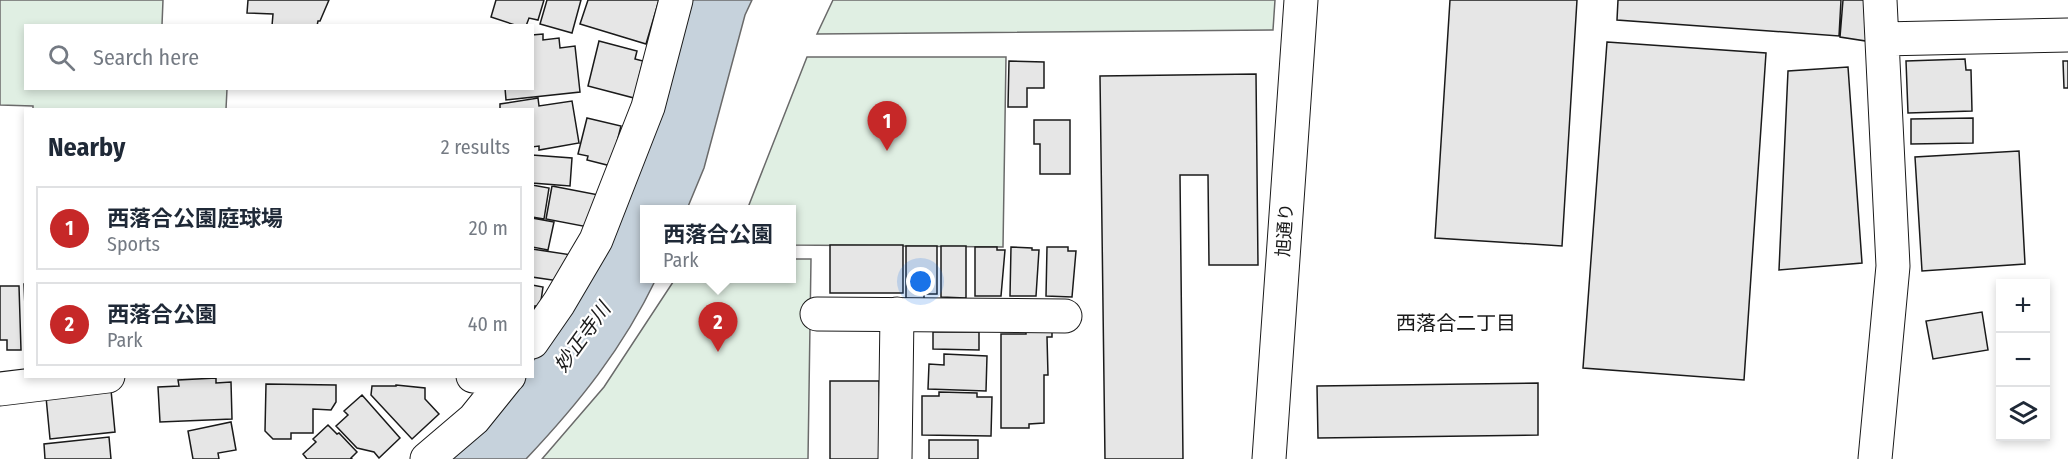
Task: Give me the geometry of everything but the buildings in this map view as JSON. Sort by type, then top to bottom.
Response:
[{"type":"street","points":[[534,339],[559,303],[596,240],[648,107],[676,0]]},
{"type":"street","name":"旭通り","points":[[1269,459],[1301,0]]},
{"type":"street","points":[[1875,459],[1893,266],[1880,0]]},
{"type":"street","points":[[1882,39],[2068,35]]},
{"type":"street","points":[[818,314],[1065,316]]},
{"type":"street","points":[[895,459],[897,314]]},
{"type":"street","points":[[0,389],[91,378]]},
{"type":"street","points":[[427,459],[474,419],[507,378]]},
{"type":"green space","points":[[0,0],[163,0],[162,24],[24,24],[24,90],[227,90],[226,108],[33,108],[33,106],[0,105]]},
{"type":"green space","points":[[833,0],[1275,0],[1273,30],[817,34]]},
{"type":"green space","points":[[807,57],[1006,57],[1003,247],[796,245],[796,205],[749,205]]},
{"type":"green space","points":[[796,259],[811,259],[808,459],[542,459],[604,387],[672,283],[796,283]]},
{"type":"water","name":"妙正寺川","points":[[687,0],[752,0],[745,15],[704,168],[689,205],[640,205],[640,283],[654,283],[614,352],[582,396],[526,459],[440,459],[521,378],[534,378],[534,360],[584,286]]},
{"type":"place","name":"西落合公園庭球場","points":[[887,151]]},
{"type":"place","name":"西落合公園","points":[[718,352]]},
{"type":"district","name":"西落合二丁目","points":[[1456,323]]}]
